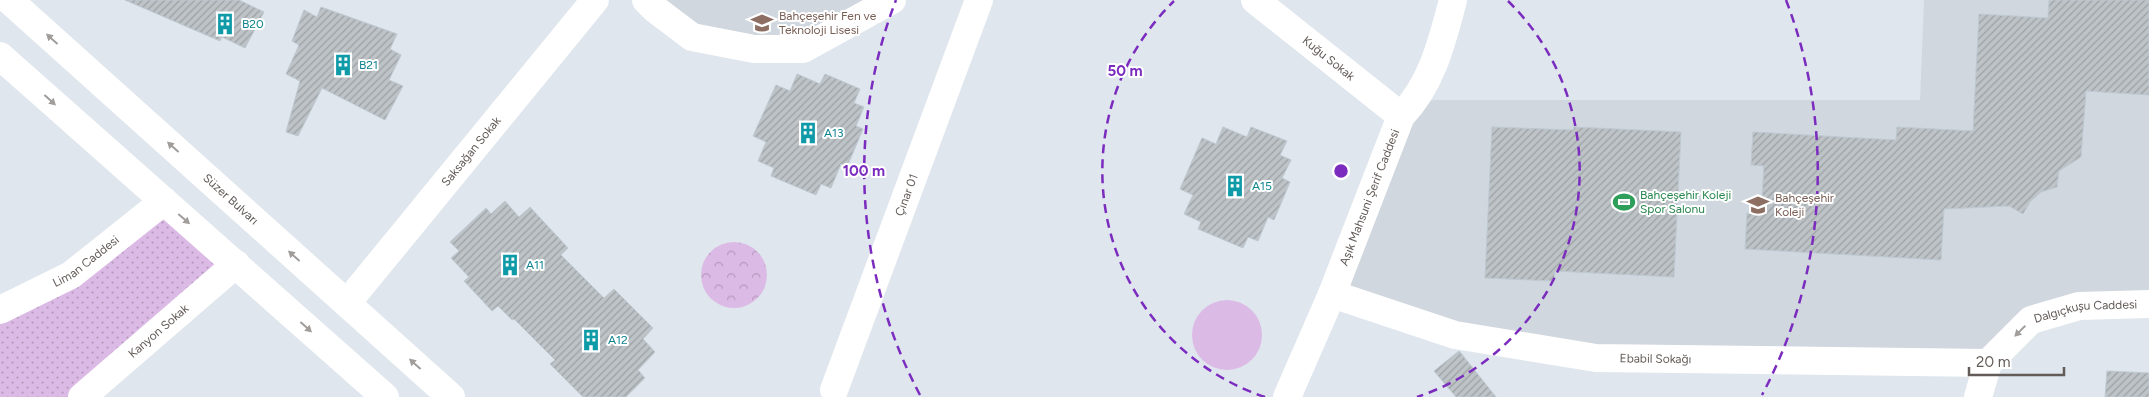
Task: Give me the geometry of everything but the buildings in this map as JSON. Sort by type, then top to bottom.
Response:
[{"type":"street","name":"Süzer Bulvarı","points":[[9,0],[451,397]]},
{"type":"street","name":"Saksağan Sokak","points":[[347,303],[595,0]]},
{"type":"street","points":[[646,0],[692,37],[754,48],[803,49],[892,0]]},
{"type":"street","name":"Çınar 01","points":[[834,390],[979,0]]},
{"type":"street","name":"Kuğu Sokak","points":[[1255,0],[1401,116]]},
{"type":"street","name":"Aşık Mahsuni Şerif Caddesi","points":[[1287,397],[1332,294],[1401,116],[1416,100],[1441,46],[1453,0]]},
{"type":"street","points":[[0,56],[385,397]]},
{"type":"street","name":"Liman Caddesi","points":[[0,310],[71,275],[164,201]]},
{"type":"street","name":"Kanyon Sokak","points":[[82,397],[236,264]]},
{"type":"street","name":"Ebabil Sokağı","points":[[1332,294],[1455,335],[1596,358],[1988,363]]},
{"type":"street","name":"Dalgıçkuşu Caddesi","points":[[1978,397],[1988,363],[2031,320],[2079,306],[2149,304]]},
{"type":"shaded area","name":"Bahçeşehir Fen ve Teknoloji Lisesi","points":[[646,0],[892,0],[803,49],[692,37]]},
{"type":"shaded area","name":"Bahçeşehir Koleji","points":[[1924,0],[2149,0],[2149,304],[2079,306],[1988,363],[1596,358],[1332,294],[1416,100],[1920,100]]},
{"type":"green space","points":[[164,201],[236,264],[82,397],[0,397],[0,310]]},
{"type":"green space","points":[[734,242],[747,244],[762,257],[765,262],[767,275],[765,288],[752,303],[747,306],[734,308],[721,306],[706,293],[703,288],[701,275],[703,262],[716,247],[721,244]]},
{"type":"green space","points":[[1227,300],[1246,306],[1256,316],[1262,335],[1256,354],[1246,364],[1227,370],[1208,364],[1198,354],[1192,335],[1198,316],[1208,306]]},
{"type":"place","name":"Bahçeşehir Fen ve Teknoloji Lisesi","points":[[762,23]]},
{"type":"place","name":"B20","points":[[225,24]]},
{"type":"place","name":"B21","points":[[343,65]]},
{"type":"place","name":"A13","points":[[808,133]]},
{"type":"place","name":"A15","points":[[1235,186]]},
{"type":"place","name":"Bahçeşehir Koleji Spor Salonu","points":[[1624,202]]},
{"type":"place","name":"Bahçeşehir Koleji","points":[[1758,205]]},
{"type":"place","name":"A11","points":[[510,265]]},
{"type":"place","name":"A12","points":[[591,340]]}]
